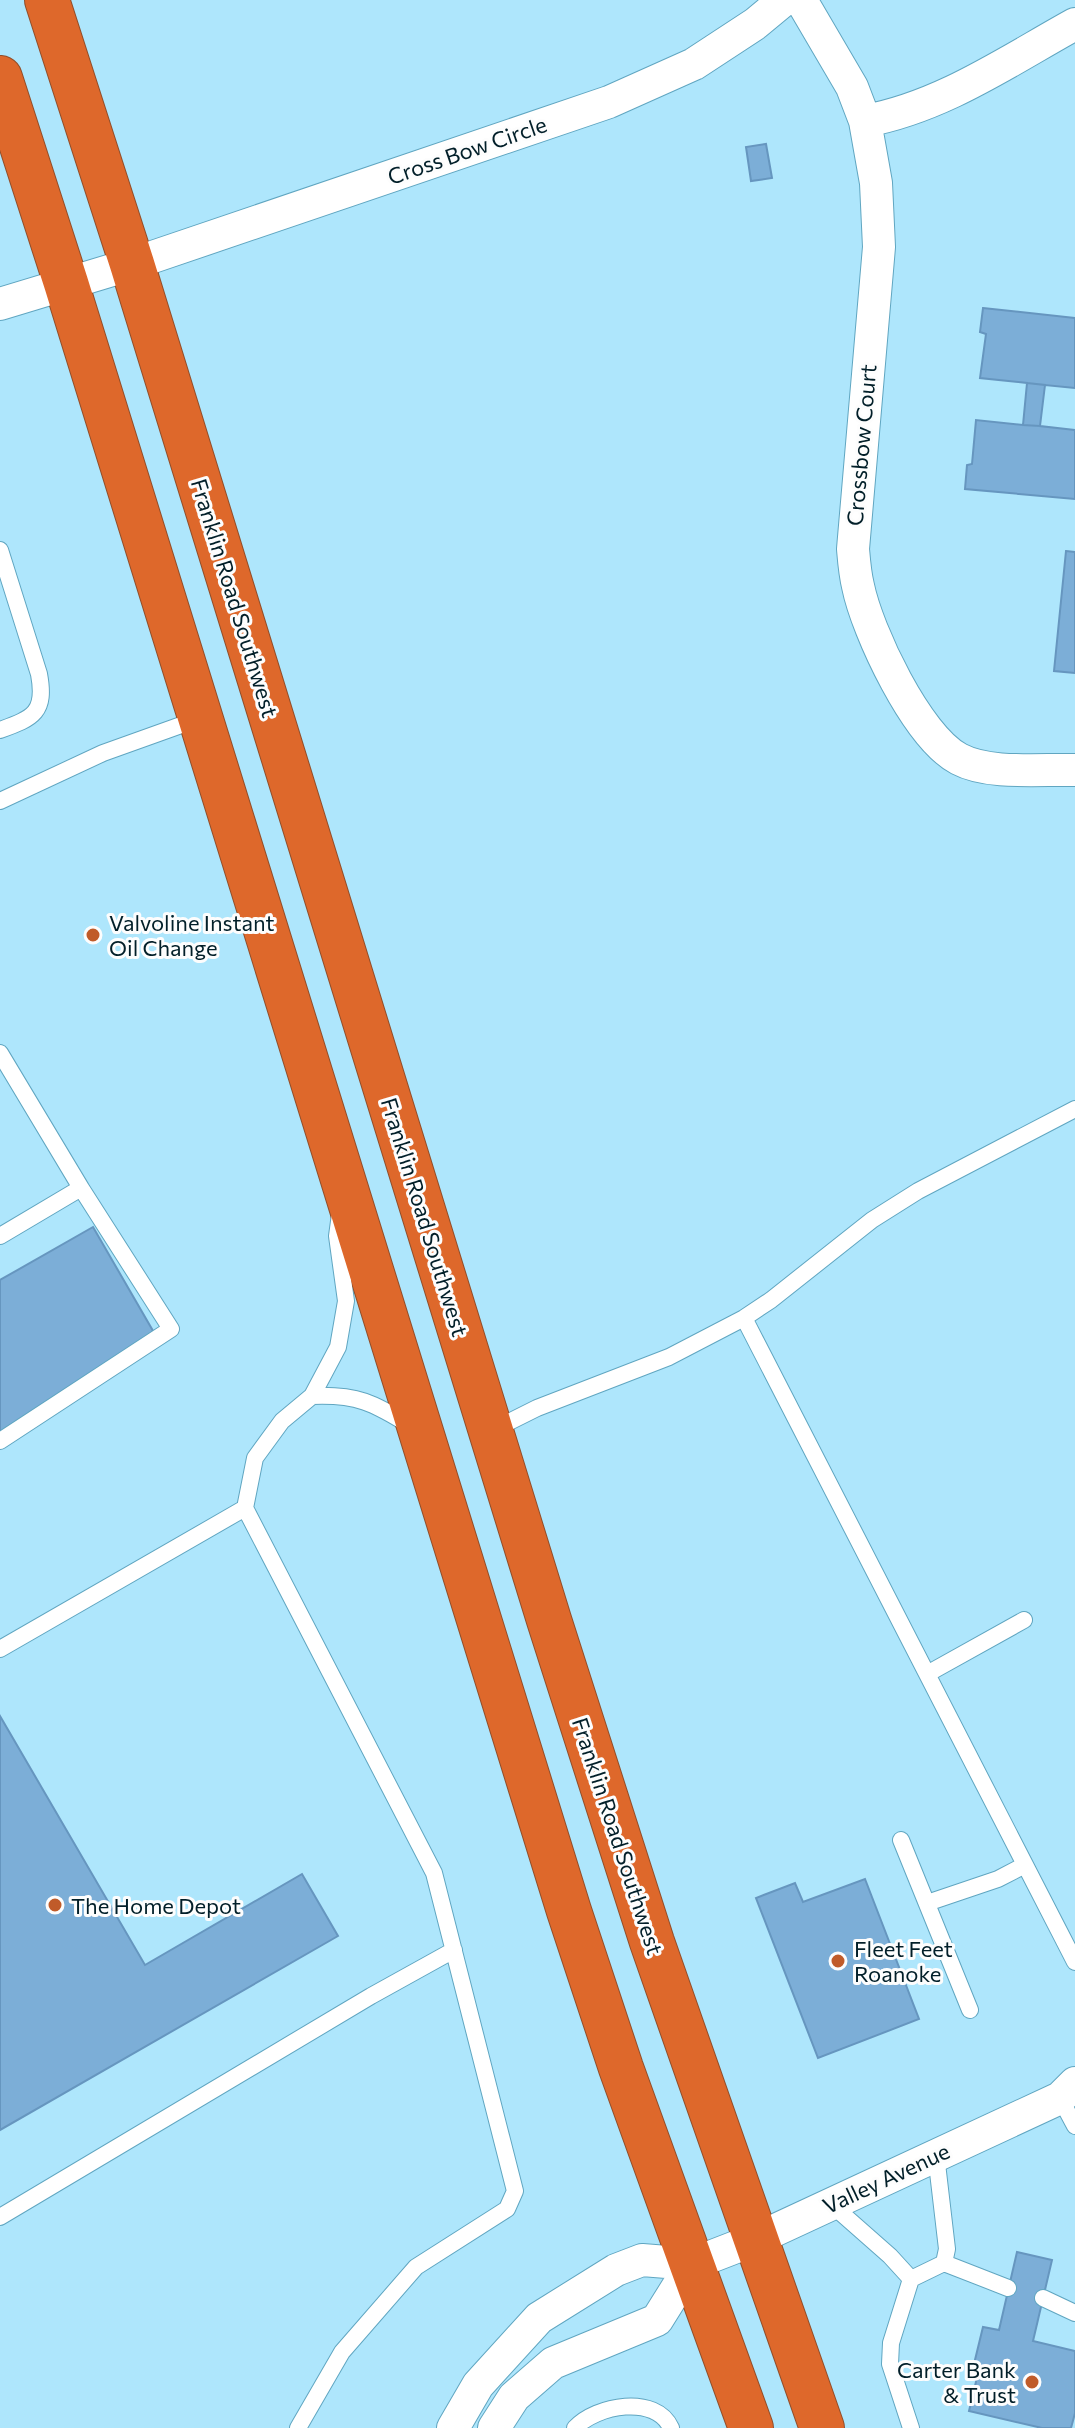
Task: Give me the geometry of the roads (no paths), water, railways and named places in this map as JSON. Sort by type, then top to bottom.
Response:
[{"type":"highway","name":"Franklin Road Southwest","points":[[47,0],[132,264],[491,1431],[652,1942],[822,2428]]},
{"type":"highway","points":[[0,78],[574,1925],[621,2068],[751,2428]]},
{"type":"street","name":"Cross Bow Circle","points":[[0,304],[132,264],[609,102],[694,64],[755,24],[784,0]]},
{"type":"street","name":"Crossbow Court","points":[[801,0],[852,87],[865,121],[876,183],[879,247],[853,521],[858,587],[873,633],[901,690],[936,741],[958,759],[984,767],[1075,770]]},
{"type":"street","points":[[865,121],[936,101],[1075,24]]},
{"type":"street","name":"Valley Avenue","points":[[692,2264],[754,2240],[1068,2090]]},
{"type":"street","points":[[453,2428],[478,2385],[539,2318],[616,2270],[642,2260],[692,2264],[657,2320],[553,2363],[514,2397],[494,2428]]},
{"type":"lane","points":[[0,550],[39,674],[42,694],[35,712],[24,722],[0,730]]},
{"type":"lane","points":[[0,801],[103,753],[200,719]]},
{"type":"lane","points":[[0,1053],[171,1329],[0,1441]]},
{"type":"lane","points":[[491,1431],[537,1408],[669,1357],[744,1318],[872,1220],[918,1191],[1075,1109]]},
{"type":"lane","points":[[298,2428],[342,2352],[416,2267],[507,2209],[515,2191],[434,1873],[245,1508],[255,1458],[282,1421],[312,1396],[338,1347],[346,1301],[337,1236],[345,1186]]},
{"type":"lane","points":[[0,1236],[81,1188]]},
{"type":"lane","points":[[744,1318],[1075,1962]]},
{"type":"lane","points":[[312,1396],[341,1395],[377,1405],[423,1434]]},
{"type":"lane","points":[[0,1649],[245,1508]]},
{"type":"lane","points":[[927,1674],[1024,1620]]},
{"type":"lane","points":[[901,1840],[970,2010]]},
{"type":"lane","points":[[927,1903],[998,1879],[1025,1865]]},
{"type":"lane","points":[[0,2217],[371,1996],[454,1950]]},
{"type":"lane","points":[[1068,2090],[1075,2126]]},
{"type":"lane","points":[[936,2155],[947,2249],[944,2263]]},
{"type":"lane","points":[[831,2204],[890,2256],[911,2279]]},
{"type":"lane","points":[[911,2428],[890,2364],[891,2343],[911,2279],[944,2263],[1008,2288]]},
{"type":"lane","points":[[1043,2298],[1075,2313]]},
{"type":"lane","points":[[575,2428],[606,2409],[642,2407],[668,2420],[671,2428]]},
{"type":"place","name":"Valvoline Instant Oil Change","points":[[93,935]]},
{"type":"place","name":"The Home Depot","points":[[55,1905]]},
{"type":"place","name":"Fleet Feet Roanoke","points":[[838,1961]]},
{"type":"place","name":"Carter Bank & Trust","points":[[1032,2382]]}]
